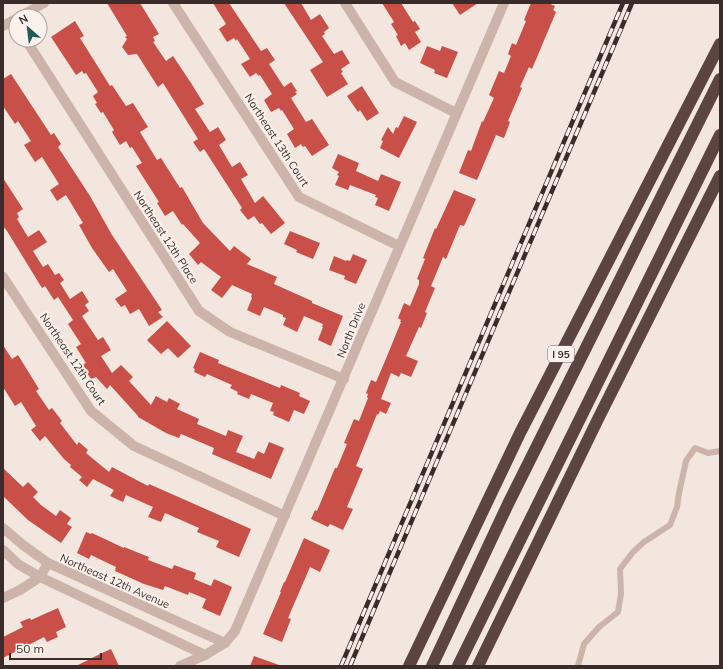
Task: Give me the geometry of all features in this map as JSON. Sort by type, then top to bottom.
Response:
[{"type":"highway","name":"I 95","points":[[409,666],[520,433],[720,44]]},
{"type":"highway","points":[[432,666],[508,504],[720,79]]},
{"type":"highway","points":[[458,666],[557,462],[720,135]]},
{"type":"highway","points":[[478,666],[598,419],[720,176]]},
{"type":"street","name":"Northeast 13th Court","points":[[173,3],[300,197],[399,246]]},
{"type":"street","points":[[345,3],[395,82],[456,113]]},
{"type":"street","name":"North Drive","points":[[180,666],[206,655],[225,643],[235,631],[504,3]]},
{"type":"street","name":"Northeast 12th Place","points":[[31,48],[199,311],[230,332],[344,379]]},
{"type":"street","name":"Northeast 12th Court","points":[[3,277],[91,411],[134,446],[285,516]]},
{"type":"street","name":"Northeast 12th Avenue","points":[[3,528],[48,563],[225,643]]},
{"type":"street","points":[[3,550],[18,564],[40,577],[206,655]]},
{"type":"street","points":[[3,598],[20,590],[40,577],[48,563]]},
{"type":"lane","points":[[578,666],[584,644],[599,627],[618,612],[621,594],[620,569],[632,552],[644,542],[670,525],[677,507],[678,494],[686,461],[695,448],[708,452],[720,451]]},
{"type":"building","points":[[107,3],[140,3],[159,34],[153,37],[155,41],[153,42],[166,61],[173,56],[191,83],[204,104],[195,109],[210,132],[218,127],[226,140],[219,145],[232,167],[240,162],[248,175],[241,179],[255,203],[263,196],[285,223],[271,234],[254,216],[248,220],[240,210],[242,208],[204,149],[200,152],[193,142],[198,139],[163,83],[158,87],[137,54],[128,55],[122,47],[127,39],[125,37],[127,36]]},
{"type":"building","points":[[213,3],[229,3],[261,51],[267,48],[275,60],[269,64],[284,87],[291,82],[297,91],[295,92],[297,94],[291,98],[306,122],[312,119],[329,145],[312,156],[305,146],[303,147],[301,144],[295,148],[287,134],[294,129],[282,110],[281,111],[279,108],[271,112],[264,100],[272,94],[260,75],[259,76],[256,73],[250,77],[241,64],[250,59],[237,39],[236,41],[234,38],[227,42],[219,29],[226,24]]},
{"type":"building","points":[[284,3],[301,3],[311,20],[320,14],[329,28],[322,36],[334,54],[342,50],[350,63],[341,69],[343,72],[341,73],[348,84],[327,97],[310,70],[323,62]]},
{"type":"building","points":[[382,3],[401,3],[413,22],[415,21],[420,29],[415,32],[421,42],[409,50],[405,43],[401,46],[396,36],[398,35],[391,24],[394,22]]},
{"type":"building","points":[[452,3],[478,3],[460,15]]},
{"type":"building","points":[[531,3],[548,3],[555,6],[553,10],[556,12],[532,69],[529,67],[520,87],[522,88],[508,121],[510,122],[504,138],[496,135],[477,180],[459,173],[468,150],[471,151],[482,121],[483,122],[494,98],[489,95],[499,71],[504,73],[511,56],[508,54],[512,43],[516,45],[526,21],[524,20]]},
{"type":"building","points":[[75,21],[84,36],[80,38],[110,86],[112,85],[126,106],[133,103],[148,127],[140,132],[157,160],[161,158],[180,188],[182,187],[203,223],[230,251],[234,246],[251,259],[247,264],[277,277],[274,284],[312,301],[312,303],[343,316],[331,346],[318,340],[323,324],[304,316],[297,332],[283,325],[286,318],[283,317],[283,315],[264,307],[260,316],[247,310],[252,294],[232,285],[222,298],[211,290],[221,277],[201,262],[198,265],[189,254],[200,243],[183,224],[182,225],[173,211],[165,216],[157,203],[159,202],[136,166],[142,163],[132,147],[130,148],[126,141],[120,145],[112,132],[114,130],[103,112],[101,113],[95,104],[97,103],[93,96],[98,92],[86,73],[84,74],[82,71],[76,75],[51,37]]},
{"type":"building","points":[[427,46],[440,51],[442,46],[458,52],[447,78],[434,73],[435,70],[420,63]]},
{"type":"building","points":[[11,74],[51,135],[54,133],[61,144],[58,147],[90,196],[112,235],[162,310],[158,312],[163,317],[149,326],[139,309],[130,314],[125,305],[121,307],[115,299],[127,291],[113,269],[109,272],[92,248],[79,225],[83,223],[66,195],[57,201],[50,190],[59,184],[42,157],[35,162],[24,145],[31,141],[18,121],[15,124],[3,106],[3,79]]},
{"type":"building","points":[[362,86],[379,113],[367,121],[360,110],[358,112],[347,96]]},
{"type":"building","points":[[404,116],[417,122],[399,158],[380,148],[383,141],[381,140],[388,127],[393,134]]},
{"type":"building","points":[[338,154],[359,163],[356,171],[378,181],[381,174],[401,182],[389,211],[375,205],[378,198],[375,197],[376,195],[350,185],[348,190],[335,185],[339,172],[332,168]]},
{"type":"building","points":[[3,178],[23,209],[17,213],[19,217],[17,219],[28,237],[39,230],[47,242],[33,251],[43,267],[48,264],[55,275],[59,273],[64,280],[60,283],[70,299],[82,291],[89,302],[85,305],[89,311],[82,316],[98,340],[103,337],[111,350],[101,356],[112,373],[121,365],[133,377],[129,381],[151,405],[156,396],[167,402],[169,398],[180,404],[177,409],[199,419],[197,424],[226,436],[228,430],[243,436],[236,452],[254,459],[258,451],[264,454],[269,442],[284,448],[271,479],[212,454],[214,448],[181,434],[179,438],[166,433],[138,417],[110,385],[107,389],[96,377],[91,379],[82,365],[86,363],[76,347],[81,344],[68,324],[73,320],[58,297],[54,300],[45,286],[42,288],[3,226]]},
{"type":"building","points":[[454,190],[476,199],[464,226],[460,225],[446,259],[443,257],[431,286],[435,288],[425,312],[427,313],[406,356],[418,361],[411,377],[401,373],[399,377],[391,373],[381,399],[391,403],[386,414],[380,411],[378,415],[377,414],[356,466],[363,469],[347,507],[353,509],[343,530],[330,524],[328,527],[311,519],[315,510],[317,511],[335,468],[337,468],[347,444],[344,443],[354,419],[359,421],[368,398],[368,394],[366,393],[371,380],[376,382],[401,322],[398,318],[404,303],[410,306],[419,284],[419,280],[417,279],[425,259],[423,258],[435,228],[436,229]]},
{"type":"building","points":[[290,231],[320,243],[313,259],[296,252],[297,250],[284,244]]},
{"type":"building","points":[[353,254],[367,260],[356,284],[344,279],[345,276],[329,270],[334,256],[350,261]]},
{"type":"building","points":[[167,321],[191,346],[178,358],[168,348],[161,354],[147,340]]},
{"type":"building","points":[[3,345],[12,359],[18,355],[39,389],[36,391],[49,410],[52,408],[62,421],[60,423],[77,445],[79,442],[88,450],[86,453],[109,472],[112,467],[148,486],[149,484],[251,529],[239,557],[216,547],[219,541],[197,532],[199,528],[165,513],[161,522],[148,517],[153,507],[126,495],[123,502],[110,496],[114,490],[93,479],[87,487],[79,480],[82,477],[70,467],[71,465],[64,459],[45,436],[40,441],[31,430],[36,426],[21,402],[15,406],[3,387]]},
{"type":"building","points":[[200,352],[219,360],[218,363],[280,388],[281,385],[300,393],[299,396],[310,401],[304,414],[294,410],[289,422],[273,415],[274,412],[270,411],[273,403],[251,394],[249,399],[237,394],[238,392],[230,388],[232,385],[207,374],[205,377],[194,372],[195,369],[193,368]]},
{"type":"building","points":[[3,468],[23,487],[28,482],[38,492],[33,497],[41,505],[56,516],[60,510],[71,518],[67,524],[72,527],[61,543],[28,520],[3,496]]},
{"type":"building","points":[[86,532],[92,533],[124,548],[149,557],[148,560],[172,569],[174,565],[196,573],[194,579],[211,586],[214,579],[232,587],[220,616],[202,608],[206,599],[189,592],[188,595],[165,586],[163,590],[144,584],[115,571],[116,567],[91,555],[89,559],[77,553]]},
{"type":"building","points":[[304,538],[330,550],[320,572],[310,567],[288,618],[291,619],[282,642],[263,634]]},
{"type":"building","points":[[58,608],[66,627],[56,632],[58,637],[47,642],[44,637],[3,658],[3,637],[23,627],[20,622],[30,618],[31,620]]},
{"type":"building","points":[[111,649],[119,666],[76,666],[104,652]]},
{"type":"building","points":[[254,656],[279,665],[279,666],[250,666]]},
{"type":"railway","points":[[341,666],[623,3]]},
{"type":"railway","points":[[350,666],[632,3]]}]
